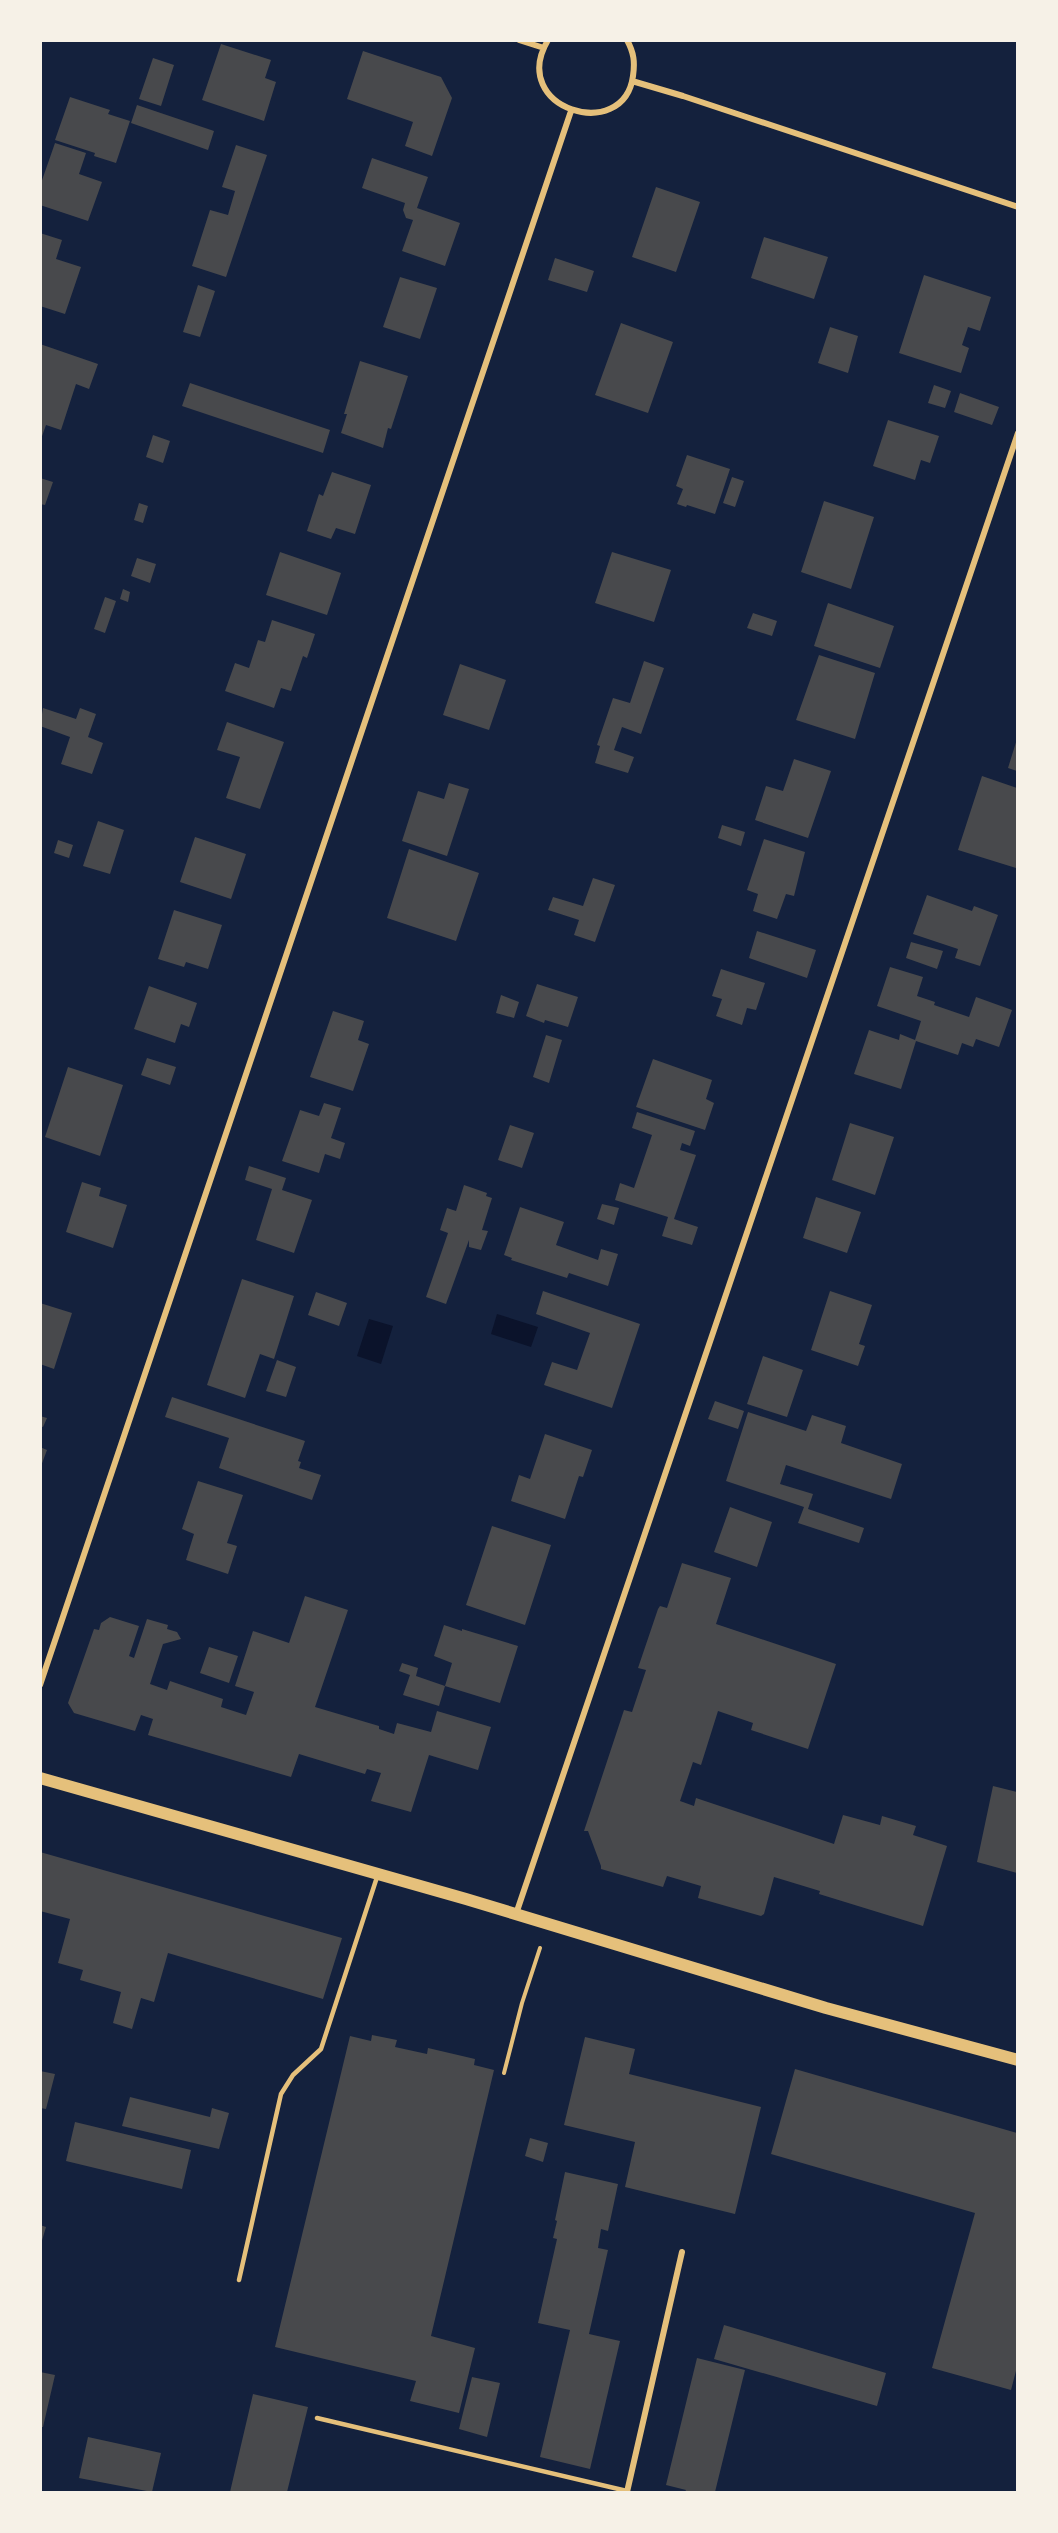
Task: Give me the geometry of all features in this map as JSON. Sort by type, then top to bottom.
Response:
[{"type":"main road","points":[[40,1778],[516,1914],[826,2008],[1017,2060]]},
{"type":"street","points":[[519,40],[544,48]]},
{"type":"street","points":[[548,40],[540,63],[541,78],[547,92],[571,111],[587,114],[603,111],[618,103],[628,91],[635,62],[627,40]]},
{"type":"street","points":[[632,81],[1017,207]]},
{"type":"street","points":[[40,1685],[571,111]]},
{"type":"street","points":[[516,1914],[1017,433]]},
{"type":"street","points":[[627,2492],[682,2252]]},
{"type":"lane","points":[[239,2280],[281,2094],[293,2075],[321,2049],[378,1874]]},
{"type":"lane","points":[[317,2418],[627,2492]]},
{"type":"path","points":[[504,2073],[522,2003],[547,1924]]},
{"type":"water","points":[[497,1314],[538,1327],[531,1347],[491,1334]]},
{"type":"water","points":[[369,1319],[393,1326],[381,1364],[357,1356]]},
{"type":"building","points":[[221,44],[271,60],[265,78],[276,82],[264,121],[202,100]]},
{"type":"building","points":[[363,51],[441,77],[452,98],[432,156],[405,146],[413,122],[347,99]]},
{"type":"building","points":[[153,58],[174,65],[161,106],[139,99]]},
{"type":"building","points":[[70,97],[110,110],[108,114],[130,121],[116,163],[94,156],[95,153],[55,140]]},
{"type":"building","points":[[137,105],[214,131],[208,150],[131,123]]},
{"type":"building","points":[[55,143],[86,153],[79,174],[102,182],[88,221],[40,205],[40,186]]},
{"type":"building","points":[[236,145],[267,155],[226,277],[192,266],[210,210],[228,215],[235,191],[222,187]]},
{"type":"building","points":[[372,158],[428,177],[417,208],[460,223],[445,266],[402,251],[413,220],[406,218],[403,210],[405,203],[362,188]]},
{"type":"building","points":[[656,187],[700,202],[676,272],[632,257]]},
{"type":"building","points":[[40,233],[62,240],[56,259],[81,267],[65,314],[40,306]]},
{"type":"building","points":[[764,237],[828,257],[814,299],[751,278]]},
{"type":"building","points":[[555,258],[594,271],[587,292],[548,280]]},
{"type":"building","points":[[924,275],[991,297],[980,331],[968,327],[962,345],[969,348],[961,373],[899,353]]},
{"type":"building","points":[[400,277],[437,288],[420,339],[383,327]]},
{"type":"building","points":[[198,285],[215,291],[200,337],[183,332]]},
{"type":"building","points":[[621,323],[673,342],[648,413],[595,395]]},
{"type":"building","points":[[830,327],[858,336],[848,373],[818,363]]},
{"type":"building","points":[[40,344],[98,364],[89,389],[76,384],[61,430],[46,425],[41,439]]},
{"type":"building","points":[[360,361],[408,376],[391,429],[388,428],[383,448],[341,433],[347,414],[344,414]]},
{"type":"building","points":[[190,383],[330,430],[323,453],[182,406]]},
{"type":"building","points":[[934,385],[951,391],[945,408],[928,403]]},
{"type":"building","points":[[960,393],[999,407],[992,425],[954,412]]},
{"type":"building","points":[[888,420],[939,436],[930,463],[921,460],[915,480],[873,466]]},
{"type":"building","points":[[153,435],[170,441],[163,463],[146,457]]},
{"type":"building","points":[[687,455],[730,469],[715,514],[677,504],[683,489],[676,486]]},
{"type":"building","points":[[332,472],[371,485],[355,534],[336,528],[331,539],[307,531],[319,494],[323,496]]},
{"type":"building","points":[[732,477],[744,481],[735,507],[723,503]]},
{"type":"building","points":[[40,478],[53,482],[45,505],[40,504]]},
{"type":"building","points":[[824,501],[874,517],[851,589],[801,572]]},
{"type":"building","points":[[139,503],[148,506],[143,523],[134,520]]},
{"type":"building","points":[[280,552],[341,573],[327,615],[266,595]]},
{"type":"building","points":[[612,552],[671,570],[654,622],[595,603]]},
{"type":"building","points":[[137,558],[156,564],[150,583],[131,576]]},
{"type":"building","points":[[123,589],[130,592],[128,602],[120,599]]},
{"type":"building","points":[[105,597],[116,601],[105,633],[94,629]]},
{"type":"building","points":[[828,603],[894,626],[880,668],[814,646]]},
{"type":"building","points":[[753,613],[777,621],[772,636],[747,628]]},
{"type":"building","points":[[272,620],[315,634],[307,658],[303,656],[291,691],[281,688],[274,708],[225,691],[235,663],[249,668],[258,640],[265,642]]},
{"type":"building","points":[[819,655],[875,673],[855,739],[796,720]]},
{"type":"building","points":[[644,661],[664,668],[641,734],[622,727],[614,750],[634,757],[628,773],[595,763],[600,746],[597,745],[613,698],[630,703]]},
{"type":"building","points":[[460,664],[506,680],[489,730],[443,715]]},
{"type":"building","points":[[43,708],[76,719],[80,708],[96,714],[88,737],[103,743],[92,774],[61,764],[70,737],[40,726]]},
{"type":"building","points":[[227,722],[284,742],[260,809],[226,798],[240,757],[217,750]]},
{"type":"building","points":[[1017,739],[1017,771],[1008,768]]},
{"type":"building","points":[[794,759],[831,771],[808,838],[755,820],[766,786],[783,791]]},
{"type":"building","points":[[982,776],[1017,788],[1016,868],[958,850]]},
{"type":"building","points":[[449,783],[469,789],[447,856],[402,841],[418,791],[444,799]]},
{"type":"building","points":[[98,821],[124,830],[110,874],[83,866]]},
{"type":"building","points":[[722,825],[745,832],[741,846],[718,838]]},
{"type":"building","points":[[195,837],[246,854],[231,899],[180,882]]},
{"type":"building","points":[[764,839],[805,852],[794,896],[786,894],[777,919],[753,911],[758,894],[747,890]]},
{"type":"building","points":[[58,840],[73,845],[69,858],[54,853]]},
{"type":"building","points":[[409,849],[479,873],[456,941],[387,918]]},
{"type":"building","points":[[593,878],[615,885],[595,942],[574,935],[579,920],[548,910],[553,897],[583,906]]},
{"type":"building","points":[[927,895],[972,911],[974,906],[998,915],[980,966],[955,958],[958,949],[913,934]]},
{"type":"building","points":[[174,910],[222,925],[208,969],[186,962],[184,967],[158,959]]},
{"type":"building","points":[[757,931],[816,950],[807,978],[749,958]]},
{"type":"building","points":[[911,942],[943,951],[937,969],[906,958]]},
{"type":"building","points":[[890,967],[923,977],[917,996],[935,1002],[934,1005],[969,1017],[976,997],[1012,1010],[999,1047],[976,1039],[973,1047],[962,1043],[958,1055],[916,1041],[901,1089],[854,1074],[869,1030],[899,1040],[900,1034],[915,1040],[921,1021],[877,1006]]},
{"type":"building","points":[[721,969],[765,983],[756,1010],[747,1008],[742,1025],[716,1016],[722,999],[712,996]]},
{"type":"building","points":[[537,984],[578,997],[568,1027],[545,1020],[544,1023],[526,1016]]},
{"type":"building","points":[[149,986],[197,1003],[189,1027],[181,1024],[175,1043],[134,1029]]},
{"type":"building","points":[[501,995],[519,1002],[514,1018],[496,1013]]},
{"type":"building","points":[[333,1011],[364,1021],[358,1040],[369,1044],[353,1091],[310,1077]]},
{"type":"building","points":[[546,1035],[562,1040],[549,1083],[533,1077]]},
{"type":"building","points":[[147,1058],[176,1067],[170,1085],[141,1075]]},
{"type":"building","points":[[653,1059],[712,1080],[706,1099],[714,1103],[705,1130],[636,1107]]},
{"type":"building","points":[[68,1067],[123,1085],[100,1156],[45,1137]]},
{"type":"building","points":[[324,1103],[341,1108],[331,1138],[345,1143],[340,1159],[325,1154],[319,1173],[282,1161],[300,1110],[319,1116]]},
{"type":"building","points":[[637,1112],[695,1131],[690,1146],[682,1143],[680,1150],[696,1155],[674,1219],[698,1227],[692,1245],[662,1236],[668,1217],[615,1200],[620,1183],[634,1188],[652,1135],[632,1128]]},
{"type":"building","points":[[850,1123],[894,1137],[875,1195],[832,1180]]},
{"type":"building","points":[[510,1125],[534,1133],[522,1168],[498,1160]]},
{"type":"building","points":[[249,1166],[286,1178],[282,1190],[312,1200],[294,1253],[256,1240],[272,1189],[245,1180]]},
{"type":"building","points":[[82,1182],[101,1188],[99,1196],[127,1205],[113,1248],[66,1232]]},
{"type":"building","points":[[464,1185],[487,1193],[486,1196],[492,1198],[482,1230],[488,1231],[481,1250],[469,1247],[469,1240],[446,1304],[426,1297],[448,1233],[440,1230],[447,1208],[456,1211]]},
{"type":"building","points":[[816,1197],[861,1212],[847,1253],[803,1238]]},
{"type":"building","points":[[602,1204],[619,1208],[614,1225],[597,1219]]},
{"type":"building","points":[[520,1207],[564,1222],[556,1245],[598,1260],[601,1249],[618,1254],[608,1286],[569,1273],[567,1278],[511,1260],[512,1258],[504,1255]]},
{"type":"building","points":[[242,1279],[294,1296],[274,1359],[260,1354],[245,1398],[207,1385]]},
{"type":"building","points":[[543,1291],[640,1324],[612,1408],[544,1385],[552,1362],[577,1370],[590,1333],[536,1314]]},
{"type":"building","points":[[830,1291],[872,1305],[859,1344],[865,1346],[858,1366],[811,1350]]},
{"type":"building","points":[[316,1292],[347,1303],[339,1326],[308,1315]]},
{"type":"building","points":[[40,1303],[72,1313],[54,1369],[40,1364]]},
{"type":"building","points":[[763,1356],[803,1370],[787,1417],[747,1404]]},
{"type":"building","points":[[277,1360],[296,1367],[286,1397],[266,1391]]},
{"type":"building","points":[[172,1397],[305,1441],[298,1461],[301,1462],[299,1468],[321,1475],[312,1500],[219,1468],[229,1438],[165,1417]]},
{"type":"building","points":[[715,1401],[744,1411],[738,1429],[708,1419]]},
{"type":"building","points":[[748,1412],[806,1431],[812,1415],[846,1426],[841,1443],[902,1464],[891,1499],[786,1465],[780,1484],[813,1494],[808,1509],[864,1528],[859,1543],[798,1523],[804,1507],[726,1481]]},
{"type":"building","points":[[40,1416],[47,1418],[43,1427],[40,1426]]},
{"type":"building","points":[[545,1434],[592,1450],[583,1477],[579,1476],[565,1519],[511,1501],[519,1475],[530,1479]]},
{"type":"building","points":[[40,1447],[47,1450],[41,1466],[40,1466]]},
{"type":"building","points":[[198,1481],[243,1495],[227,1543],[237,1546],[228,1574],[186,1560],[194,1534],[182,1529]]},
{"type":"building","points":[[730,1507],[772,1522],[757,1567],[714,1552]]},
{"type":"building","points":[[492,1526],[551,1545],[525,1625],[466,1605]]},
{"type":"building","points":[[682,1563],[731,1578],[716,1624],[836,1664],[808,1749],[751,1730],[753,1723],[718,1711],[701,1765],[693,1762],[680,1801],[694,1806],[696,1798],[834,1844],[843,1815],[880,1825],[882,1816],[916,1826],[913,1835],[947,1846],[923,1926],[819,1894],[820,1891],[774,1877],[764,1914],[761,1916],[698,1898],[701,1886],[667,1876],[663,1887],[601,1869],[588,1831],[584,1831],[624,1710],[632,1712],[646,1670],[638,1668],[658,1609],[660,1606],[667,1608]]},
{"type":"building","points":[[305,1596],[348,1610],[315,1707],[379,1726],[379,1729],[394,1734],[397,1723],[431,1732],[437,1711],[491,1727],[478,1770],[429,1755],[411,1812],[371,1801],[381,1773],[367,1769],[365,1774],[299,1754],[291,1777],[148,1735],[153,1719],[141,1715],[135,1731],[74,1713],[68,1703],[94,1629],[99,1630],[101,1623],[110,1617],[139,1626],[129,1656],[134,1658],[147,1619],[168,1625],[167,1629],[177,1632],[181,1639],[163,1644],[150,1684],[167,1690],[170,1681],[223,1699],[221,1707],[246,1715],[254,1692],[235,1686],[253,1631],[289,1643]]},
{"type":"building","points":[[444,1625],[518,1646],[500,1703],[445,1686],[452,1663],[434,1656]]},
{"type":"building","points":[[209,1647],[238,1656],[229,1683],[200,1673]]},
{"type":"building","points":[[402,1663],[418,1668],[416,1676],[445,1686],[439,1706],[403,1695],[410,1675],[399,1671]]},
{"type":"building","points":[[993,1786],[1017,1792],[1017,1873],[977,1862]]},
{"type":"building","points":[[40,1852],[342,1938],[323,1999],[168,1953],[154,2002],[141,1998],[132,2029],[113,2023],[121,1992],[80,1980],[83,1970],[58,1963],[70,1919],[40,1911]]},
{"type":"building","points":[[372,2035],[397,2040],[395,2047],[427,2054],[428,2048],[475,2059],[474,2065],[494,2070],[431,2336],[475,2348],[459,2413],[410,2401],[416,2381],[275,2347],[350,2036],[371,2041]]},
{"type":"building","points":[[585,2037],[635,2049],[629,2074],[761,2107],[735,2214],[625,2187],[635,2142],[564,2125]]},
{"type":"building","points":[[795,2069],[1017,2133],[1017,2367],[1011,2390],[932,2368],[975,2213],[771,2154]]},
{"type":"building","points":[[40,2071],[55,2074],[46,2109],[40,2108]]},
{"type":"building","points":[[130,2097],[210,2117],[212,2108],[229,2113],[219,2149],[122,2126]]},
{"type":"building","points":[[75,2122],[191,2150],[182,2189],[66,2161]]},
{"type":"building","points":[[530,2138],[548,2143],[543,2162],[525,2156]]},
{"type":"building","points":[[565,2172],[618,2184],[608,2231],[601,2229],[598,2248],[608,2250],[589,2334],[620,2341],[590,2469],[540,2457],[570,2330],[538,2323],[557,2239],[553,2238],[557,2221],[555,2220]]},
{"type":"building","points":[[40,2225],[46,2227],[41,2244],[40,2244]]},
{"type":"building","points":[[724,2325],[886,2373],[877,2406],[714,2359]]},
{"type":"building","points":[[697,2358],[745,2370],[715,2492],[685,2492],[686,2490],[666,2485]]},
{"type":"building","points":[[40,2372],[55,2375],[43,2427],[40,2427]]},
{"type":"building","points":[[472,2377],[500,2383],[487,2437],[459,2429]]},
{"type":"building","points":[[253,2394],[308,2407],[287,2492],[230,2492]]},
{"type":"building","points":[[88,2437],[161,2453],[152,2492],[79,2478]]}]
